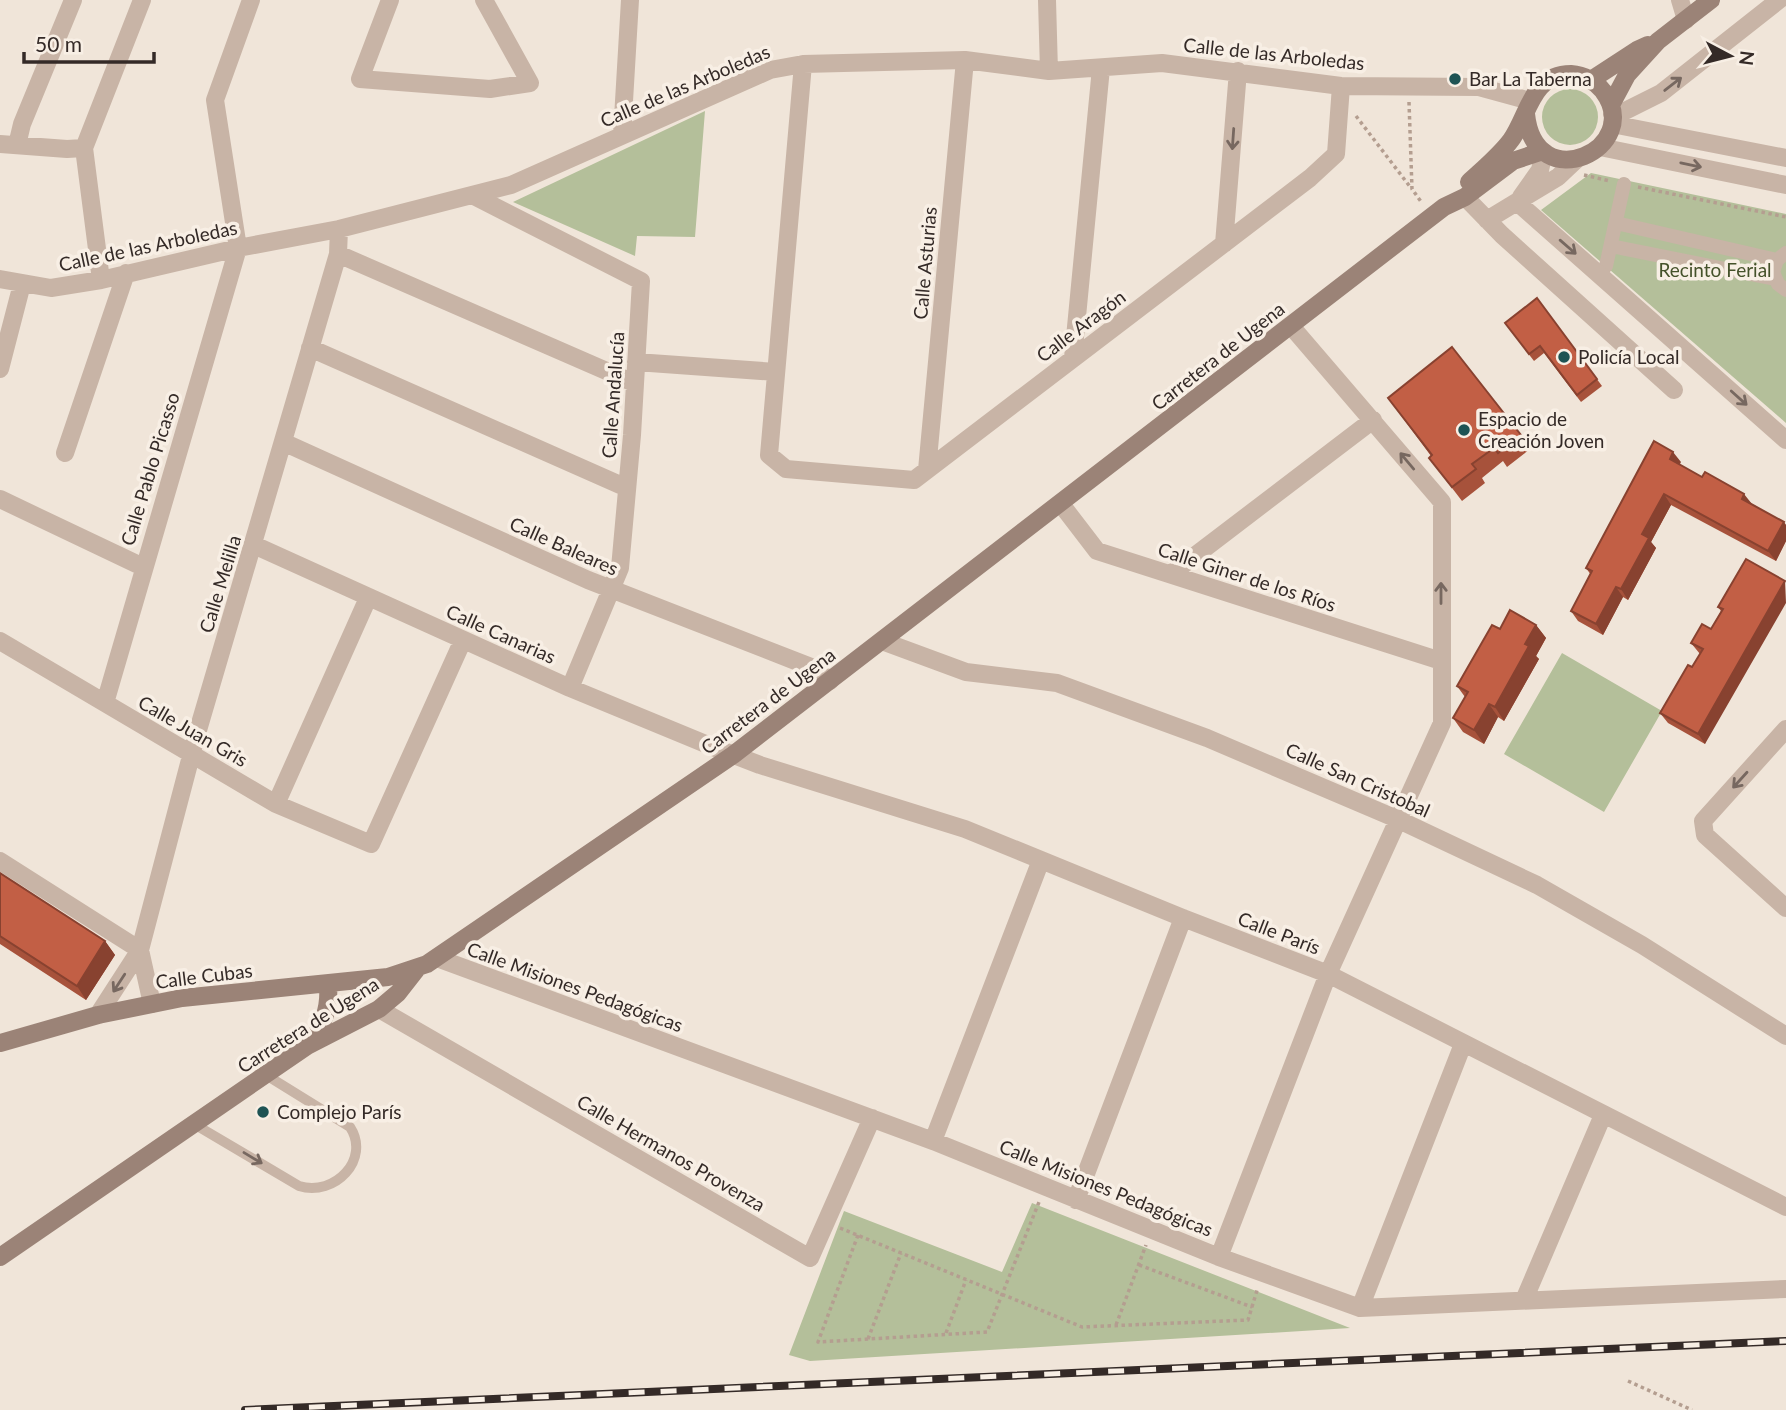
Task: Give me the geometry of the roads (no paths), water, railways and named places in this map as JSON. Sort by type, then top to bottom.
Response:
[{"type":"main road","points":[[1528,107],[1528,128],[1533,141],[1544,152],[1570,166],[1590,155],[1608,136],[1612,114],[1627,75],[1658,41],[1711,0]]},
{"type":"main road","points":[[1591,80],[1637,50],[1658,41]]},
{"type":"main road","points":[[1438,211],[1510,142],[1537,88],[1556,77],[1577,75],[1591,80],[1600,87],[1612,114]]},
{"type":"main road","name":"Carretera de Ugena","points":[[0,1257],[307,1046],[379,1009],[398,993],[416,970],[733,755],[1438,211],[1465,197],[1513,161],[1544,152]]},
{"type":"main road","name":"Calle Cubas","points":[[0,1043],[98,1015],[152,1004],[210,995],[388,977],[416,970]]},
{"type":"main road","points":[[307,1046],[325,1020],[329,998],[328,984]]},
{"type":"street","points":[[72,0],[22,124],[9,145],[84,148]]},
{"type":"street","points":[[100,280],[84,148],[142,0]]},
{"type":"street","points":[[238,248],[215,100],[251,0]]},
{"type":"street","points":[[390,0],[360,79],[490,89],[530,83],[485,0]]},
{"type":"street","points":[[622,135],[630,0]]},
{"type":"street","points":[[1047,0],[1049,71]]},
{"type":"street","points":[[1680,0],[1686,20]]},
{"type":"street","points":[[1612,114],[1623,112],[1661,93],[1779,0]]},
{"type":"street","name":"Calle de las Arboledas","points":[[0,279],[51,288],[100,280],[238,248],[339,229],[474,196],[511,185],[770,70],[803,64],[965,60],[1049,71],[1162,63],[1341,86],[1479,87],[1528,107]]},
{"type":"street","name":"Calle Asturias","points":[[927,470],[965,60]]},
{"type":"street","points":[[636,362],[776,372],[803,64]]},
{"type":"street","points":[[1073,358],[1101,68]]},
{"type":"street","points":[[1224,244],[1238,71]]},
{"type":"street","name":"Calle Aragón","points":[[776,372],[769,455],[786,469],[914,480],[1224,244],[1336,154],[1341,86]]},
{"type":"street","points":[[1612,114],[1786,158]]},
{"type":"street","points":[[1600,147],[1786,185]]},
{"type":"street","points":[[1517,202],[1540,170],[1544,152]]},
{"type":"street","points":[[1487,220],[1570,166]]},
{"type":"street","points":[[1606,266],[1624,184]]},
{"type":"street","name":"Calle Andalucía","points":[[474,196],[641,281],[620,568],[613,591],[570,688]]},
{"type":"street","points":[[1465,197],[1674,390]]},
{"type":"street","points":[[1517,202],[1786,440]]},
{"type":"street","points":[[1616,223],[1782,257],[1773,272],[1775,279],[1786,290]]},
{"type":"street","name":"Calle Melilla","points":[[98,1015],[140,950],[192,755],[338,254],[339,229]]},
{"type":"street","points":[[1611,246],[1775,279]]},
{"type":"street","name":"Calle Pablo Picasso","points":[[105,703],[238,248]]},
{"type":"street","points":[[338,254],[634,383]]},
{"type":"street","points":[[65,453],[126,273]]},
{"type":"street","points":[[0,369],[22,284]]},
{"type":"street","points":[[1219,1256],[1328,974],[1442,723],[1442,502],[1291,326]]},
{"type":"street","points":[[310,348],[627,488]]},
{"type":"street","points":[[1171,574],[1373,420]]},
{"type":"street","name":"Calle Baleares","points":[[283,442],[613,591],[816,669],[830,681]]},
{"type":"street","points":[[0,499],[143,567]]},
{"type":"street","name":"Calle Giner de los Ríos","points":[[1060,504],[1097,551],[1441,662]]},
{"type":"street","name":"Calle Canarias","points":[[254,545],[570,688],[733,755]]},
{"type":"street","points":[[276,804],[368,598]]},
{"type":"street","name":"Calle Juan Gris","points":[[0,641],[276,804],[372,844],[463,640]]},
{"type":"street","name":"Calle San Cristobal","points":[[882,641],[966,673],[1057,683],[1207,738],[1397,819],[1549,892],[1642,945],[1786,1036]]},
{"type":"street","points":[[1786,729],[1703,821],[1705,835],[1786,908]]},
{"type":"street","name":"Calle París","points":[[733,755],[965,829],[1328,974],[1786,1207]]},
{"type":"street","points":[[933,1141],[1041,860]]},
{"type":"street","points":[[0,862],[140,950]]},
{"type":"street","points":[[1076,1200],[1183,918]]},
{"type":"street","name":"Calle Melilla","points":[[140,950],[152,1004]]},
{"type":"street","name":"Calle Misiones Pedagógicas","points":[[437,958],[933,1141],[1152,1230],[1360,1308],[1786,1289]]},
{"type":"street","name":"Calle Hermanos Provenza","points":[[379,1009],[810,1258],[872,1118]]},
{"type":"street","points":[[1360,1308],[1463,1044]]},
{"type":"street","points":[[1524,1300],[1602,1115]]},
{"type":"lane","points":[[194,1124],[299,1186],[312,1190],[334,1183],[353,1160],[356,1142],[350,1127],[266,1075]]},
{"type":"railway","points":[[245,1410],[1786,1341]]},
{"type":"place","name":"Bar La Taberna","points":[[1455,79]]},
{"type":"place","name":"Policía Local","points":[[1564,357]]},
{"type":"place","name":"Espacio de Creación Joven","points":[[1464,430]]},
{"type":"place","name":"Complejo París","points":[[263,1112]]},
{"type":"park label","name":"Recinto Ferial","points":[[1715,270]]}]
